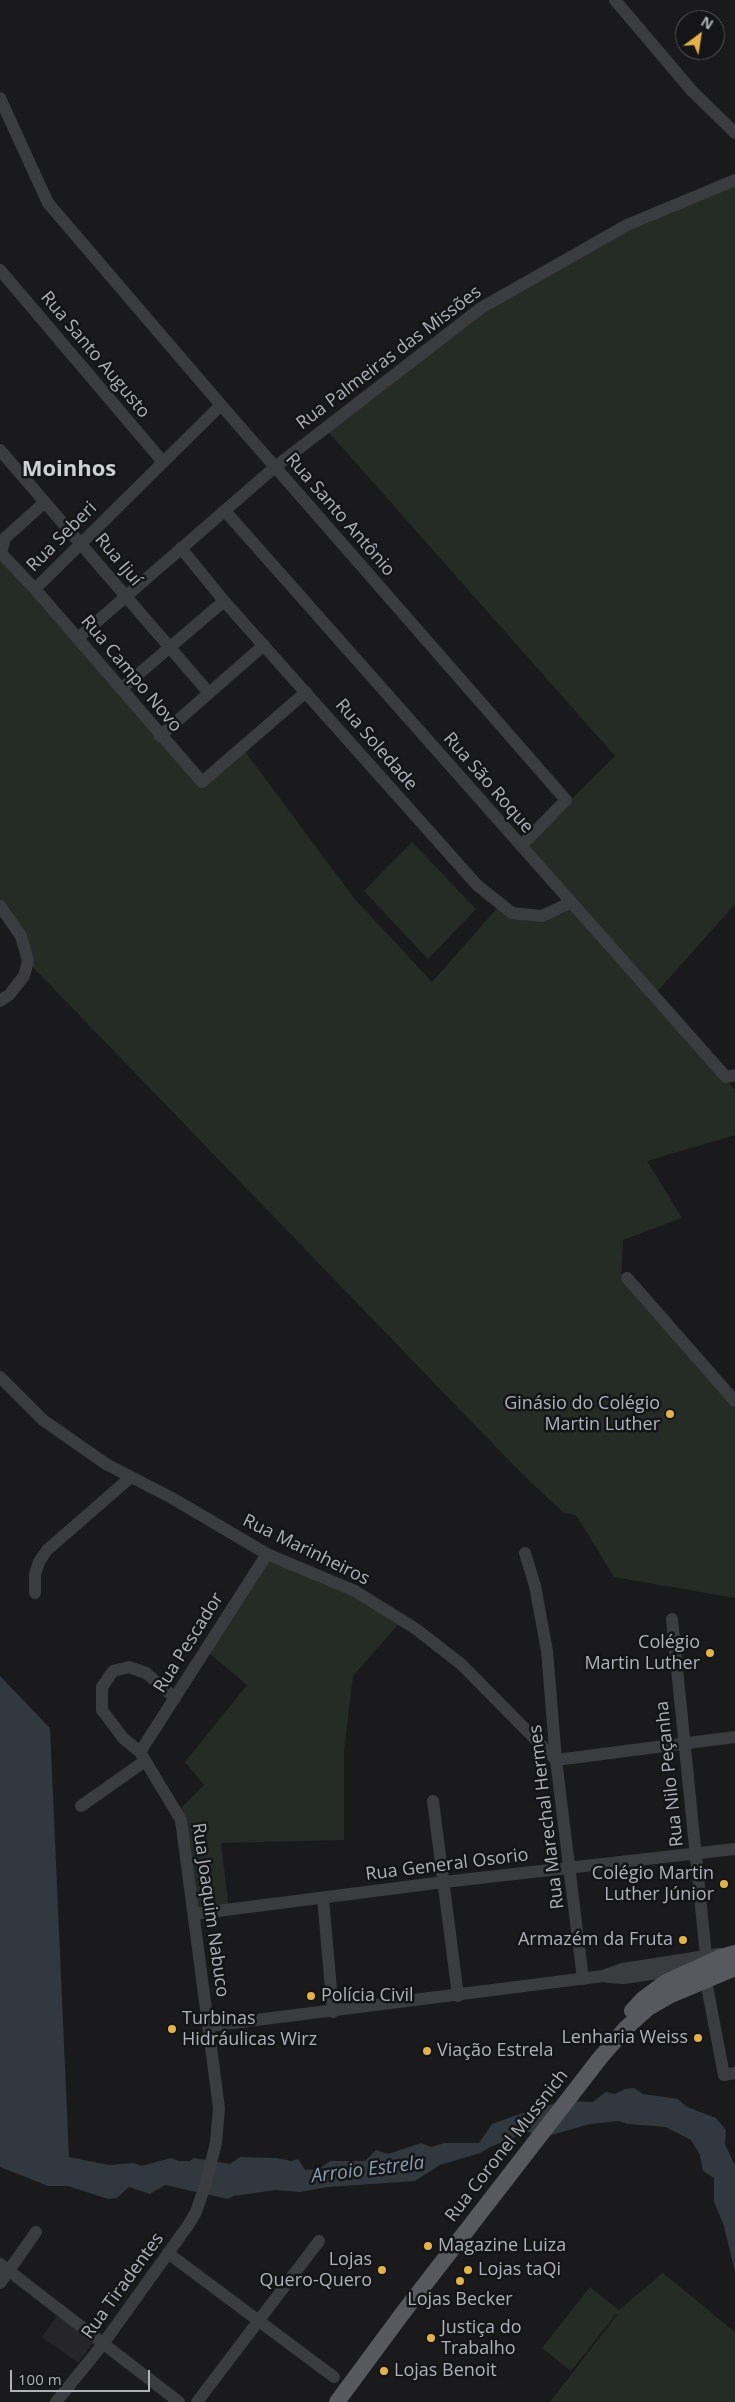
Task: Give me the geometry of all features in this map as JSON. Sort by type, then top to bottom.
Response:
[{"type":"main road","name":"Rua Coronel Mussnich","points":[[337,2402],[600,2059],[621,2023],[643,1998],[666,1982],[735,1953]]},
{"type":"main road","name":"Rua Coronel Mussnich","points":[[703,1968],[735,1967]]},
{"type":"street","points":[[615,0],[692,91],[735,133]]},
{"type":"street","name":"Rua Santo Antônio","points":[[0,98],[48,203],[220,405],[566,800],[521,846]]},
{"type":"street","name":"Rua Palmeiras das Missões","points":[[78,638],[274,467],[481,308],[627,225],[735,180]]},
{"type":"street","name":"Rua Santo Augusto","points":[[0,270],[163,462]]},
{"type":"street","name":"Rua Seberi","points":[[35,588],[220,405]]},
{"type":"street","name":"Rua Ijuí","points":[[0,450],[210,693]]},
{"type":"street","name":"Rua Campo Novo","points":[[45,502],[5,538],[1,552],[35,588],[160,736],[202,782],[306,692]]},
{"type":"street","name":"Rua São Roque","points":[[225,511],[570,903],[731,1076]]},
{"type":"street","name":"Rua Soledade","points":[[181,548],[224,601],[477,885],[512,913],[542,916],[570,903]]},
{"type":"street","points":[[121,689],[224,601]]},
{"type":"street","points":[[160,736],[264,646]]},
{"type":"street","points":[[0,906],[21,936],[28,961],[24,976],[9,995],[0,1001]]},
{"type":"street","points":[[627,1278],[735,1401]]},
{"type":"street","name":"Rua Marinheiros","points":[[0,1377],[31,1408],[64,1436],[106,1464],[131,1476],[267,1554],[355,1592],[416,1629],[461,1664],[556,1760]]},
{"type":"street","points":[[35,1593],[35,1574],[39,1562],[47,1550],[131,1476]]},
{"type":"street","name":"Rua Pescador","points":[[143,1756],[175,1698],[267,1554]]},
{"type":"street","name":"Rua Marechal Hermes","points":[[525,1554],[535,1586],[547,1651],[556,1760],[583,1979]]},
{"type":"street","name":"Rua Nilo Peçanha","points":[[672,1618],[696,1854],[703,1968],[730,2074]]},
{"type":"street","name":"Rua Joaquim Nabuco","points":[[175,1698],[146,1673],[130,1667],[113,1671],[102,1687],[102,1710],[123,1738],[143,1756],[181,1820],[219,2108],[216,2143]]},
{"type":"street","points":[[556,1760],[735,1737]]},
{"type":"street","points":[[80,1806],[143,1756]]},
{"type":"street","points":[[434,1801],[458,1996]]},
{"type":"street","name":"Rua General Osorio","points":[[194,1914],[444,1882],[735,1849]]},
{"type":"street","points":[[323,1898],[333,2012]]},
{"type":"street","points":[[209,2026],[333,2012],[603,1976],[624,1978],[703,1968]]},
{"type":"street","name":"Rua Tiradentes","points":[[56,2402],[169,2254],[196,2212],[216,2143]]},
{"type":"street","points":[[0,2283],[5,2267],[36,2232]]},
{"type":"street","points":[[197,2402],[319,2241]]},
{"type":"street","points":[[169,2254],[334,2377]]},
{"type":"street","points":[[5,2267],[179,2402]]},
{"type":"shaded area","points":[[735,180],[735,904],[656,993],[524,846],[615,756],[325,428],[481,308],[627,225]]},
{"type":"shaded area","points":[[0,552],[200,782],[241,746],[354,898],[432,982],[500,905],[540,916],[568,903],[735,1090],[735,1135],[647,1161],[682,1218],[623,1240],[621,1279],[735,1409],[735,1598],[614,1577],[576,1515],[564,1513],[522,1474],[27,961],[0,908]]},
{"type":"shaded area","points":[[412,842],[476,909],[428,959],[364,891]]},
{"type":"shaded area","points":[[267,1554],[402,1620],[353,1676],[344,1751],[344,1840],[221,1843],[229,1910],[194,1914],[177,1812],[204,1785],[185,1762],[247,1685],[209,1653]]},
{"type":"shaded area","points":[[663,2273],[735,2332],[735,2402],[550,2402],[617,2315],[571,2371],[542,2348],[590,2287],[619,2310]]},
{"type":"shaded area","points":[[58,2315],[94,2341],[78,2363],[42,2337]]},
{"type":"water","name":"Arroio Estrela","points":[[0,1676],[50,1728],[69,2157],[109,2165],[134,2163],[141,2166],[171,2158],[179,2161],[190,2161],[194,2158],[230,2164],[240,2157],[277,2158],[291,2161],[298,2159],[305,2170],[319,2169],[330,2161],[365,2161],[376,2150],[388,2154],[421,2143],[431,2147],[445,2143],[479,2143],[492,2124],[500,2121],[526,2112],[535,2113],[543,2107],[562,2101],[593,2102],[606,2092],[615,2094],[625,2089],[634,2088],[643,2094],[678,2099],[687,2107],[716,2118],[726,2130],[725,2144],[735,2166],[735,2272],[724,2226],[714,2202],[714,2178],[703,2171],[700,2155],[691,2140],[666,2127],[627,2124],[619,2121],[590,2124],[544,2137],[528,2132],[480,2153],[440,2165],[415,2181],[328,2187],[300,2192],[276,2190],[234,2196],[228,2199],[165,2185],[150,2194],[129,2187],[117,2198],[108,2199],[68,2186],[48,2186],[0,2167]]},
{"type":"place","name":"Ginásio do Colégio Martin Luther","points":[[670,1414]]},
{"type":"place","name":"Colégio Martin Luther","points":[[710,1653]]},
{"type":"place","name":"Colégio Martin Luther Júnior","points":[[724,1884]]},
{"type":"place","name":"Armazém da Fruta","points":[[683,1940]]},
{"type":"place","name":"Polícia Civil","points":[[311,1996]]},
{"type":"place","name":"Turbinas Hidráulicas Wirz","points":[[172,2029]]},
{"type":"place","name":"Lenharia Weiss","points":[[698,2038]]},
{"type":"place","name":"Viação Estrela","points":[[427,2051]]},
{"type":"place","name":"Magazine Luiza","points":[[428,2246]]},
{"type":"place","name":"Lojas Quero-Quero","points":[[382,2270]]},
{"type":"place","name":"Lojas taQi","points":[[468,2270]]},
{"type":"place","name":"Lojas Becker","points":[[460,2281]]},
{"type":"place","name":"Justiça do Trabalho","points":[[431,2338]]},
{"type":"place","name":"Lojas Benoit","points":[[384,2371]]},
{"type":"district","name":"Moinhos","points":[[69,470]]}]
